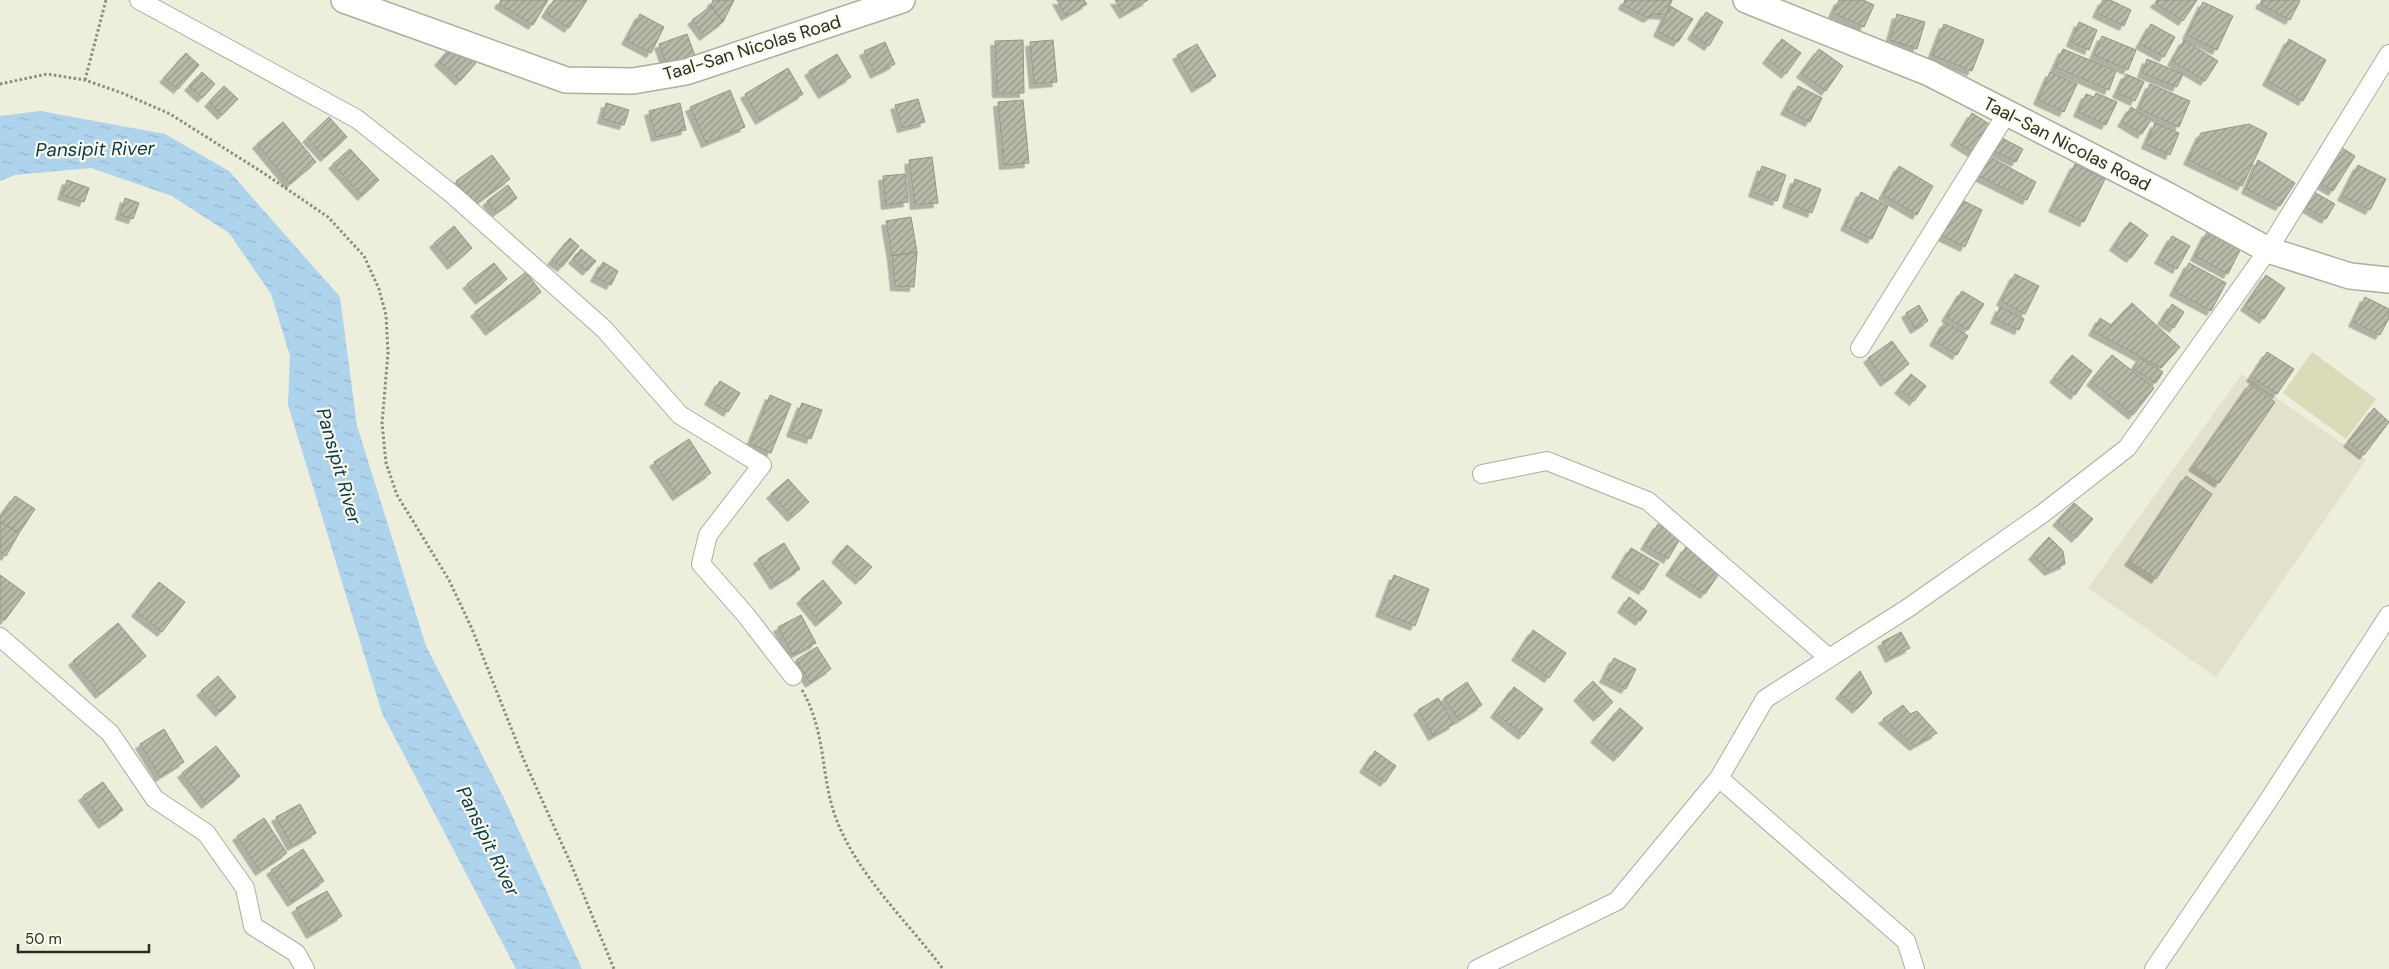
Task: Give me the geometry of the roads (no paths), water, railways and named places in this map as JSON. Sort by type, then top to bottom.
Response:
[{"type":"main road","name":"Taal-San Nicolas Road","points":[[344,0],[566,80],[633,81],[686,72],[902,0]]},
{"type":"main road","name":"Taal-San Nicolas Road","points":[[1746,0],[1929,73],[2167,195],[2268,250],[2350,276],[2389,280]]},
{"type":"street","points":[[139,0],[357,119],[452,194],[604,329],[680,415],[762,465],[708,535],[701,564],[745,614],[793,676]]},
{"type":"street","points":[[1477,969],[1616,900],[1719,778],[1765,699],[1908,608],[2042,514],[2127,448],[2268,250],[2389,54]]},
{"type":"street","points":[[1860,348],[2007,113]]},
{"type":"street","points":[[1482,474],[1547,461],[1648,501],[1829,658]]},
{"type":"street","points":[[2154,969],[2268,801],[2389,615]]},
{"type":"street","points":[[0,636],[110,733],[155,799],[206,833],[245,888],[253,926],[296,953],[306,969]]},
{"type":"street","points":[[1719,778],[1906,941],[1915,969]]},
{"type":"water","name":"Pansipit River","points":[[40,111],[165,134],[229,171],[340,297],[357,426],[426,646],[504,798],[582,969],[516,969],[382,713],[288,405],[290,356],[271,294],[229,233],[172,196],[91,168],[15,175],[0,181],[0,116]]}]
